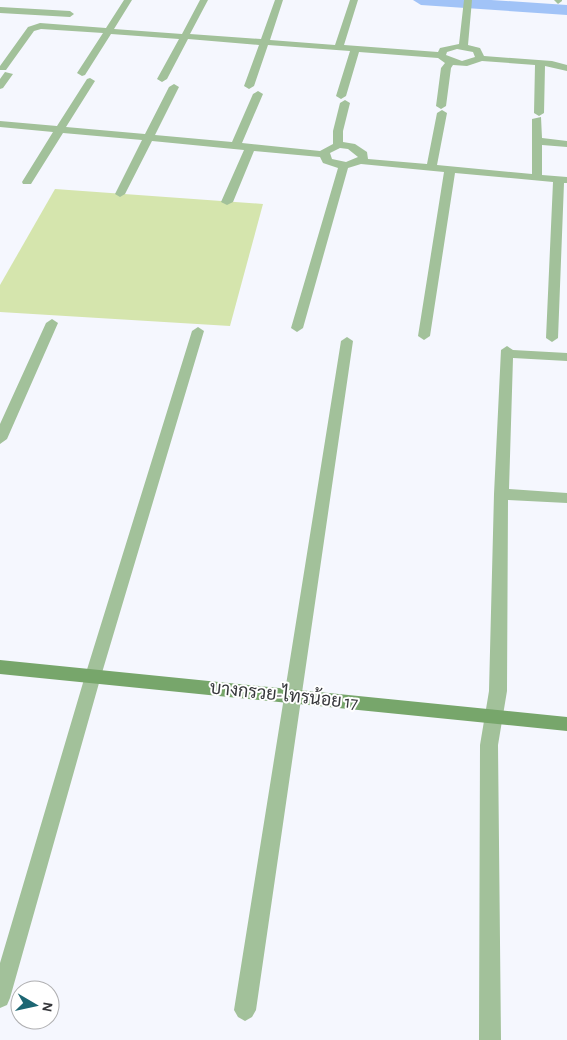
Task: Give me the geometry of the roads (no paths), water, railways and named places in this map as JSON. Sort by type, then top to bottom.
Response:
[{"type":"street","points":[[82,73],[107,30],[128,0]]},
{"type":"street","points":[[162,79],[204,0]]},
{"type":"street","points":[[249,86],[280,0]]},
{"type":"street","points":[[339,48],[354,0]]},
{"type":"street","points":[[463,46],[468,3]]},
{"type":"street","points":[[0,10],[70,14]]},
{"type":"street","points":[[0,86],[6,71],[33,28],[44,26],[441,55],[451,62],[468,63],[480,58],[552,64],[567,68]]},
{"type":"street","points":[[441,55],[447,48],[463,46],[477,50],[480,58]]},
{"type":"street","points":[[338,145],[338,131],[343,99],[355,49]]},
{"type":"street","points":[[431,168],[446,68],[451,62]]},
{"type":"street","points":[[552,64],[567,62]]},
{"type":"street","points":[[537,178],[540,63]]},
{"type":"street","points":[[27,182],[90,81]]},
{"type":"street","points":[[120,194],[146,139],[174,87]]},
{"type":"street","points":[[235,147],[258,94]]},
{"type":"street","points":[[0,124],[323,154]]},
{"type":"street","points":[[538,141],[567,144]]},
{"type":"street","points":[[323,154],[326,149],[338,145],[351,146],[363,154],[360,161]]},
{"type":"street","points":[[227,202],[250,148]]},
{"type":"street","points":[[323,154],[327,161],[344,165],[360,161],[563,179],[561,274],[552,338]]},
{"type":"street","points":[[297,328],[344,165]]},
{"type":"street","points":[[424,336],[450,170]]},
{"type":"street","points":[[0,439],[52,323]]},
{"type":"street","points":[[0,998],[93,676],[198,331]]},
{"type":"street","points":[[245,1010],[347,341]]},
{"type":"street","points":[[490,1040],[489,745],[498,691],[501,494],[507,352],[567,357]]},
{"type":"street","points":[[501,494],[567,498]]},
{"type":"street","name":"บางกรวย-ไทรน้อย 17","points":[[0,667],[567,724]]},
{"type":"waterway","points":[[421,0],[567,10]]}]
